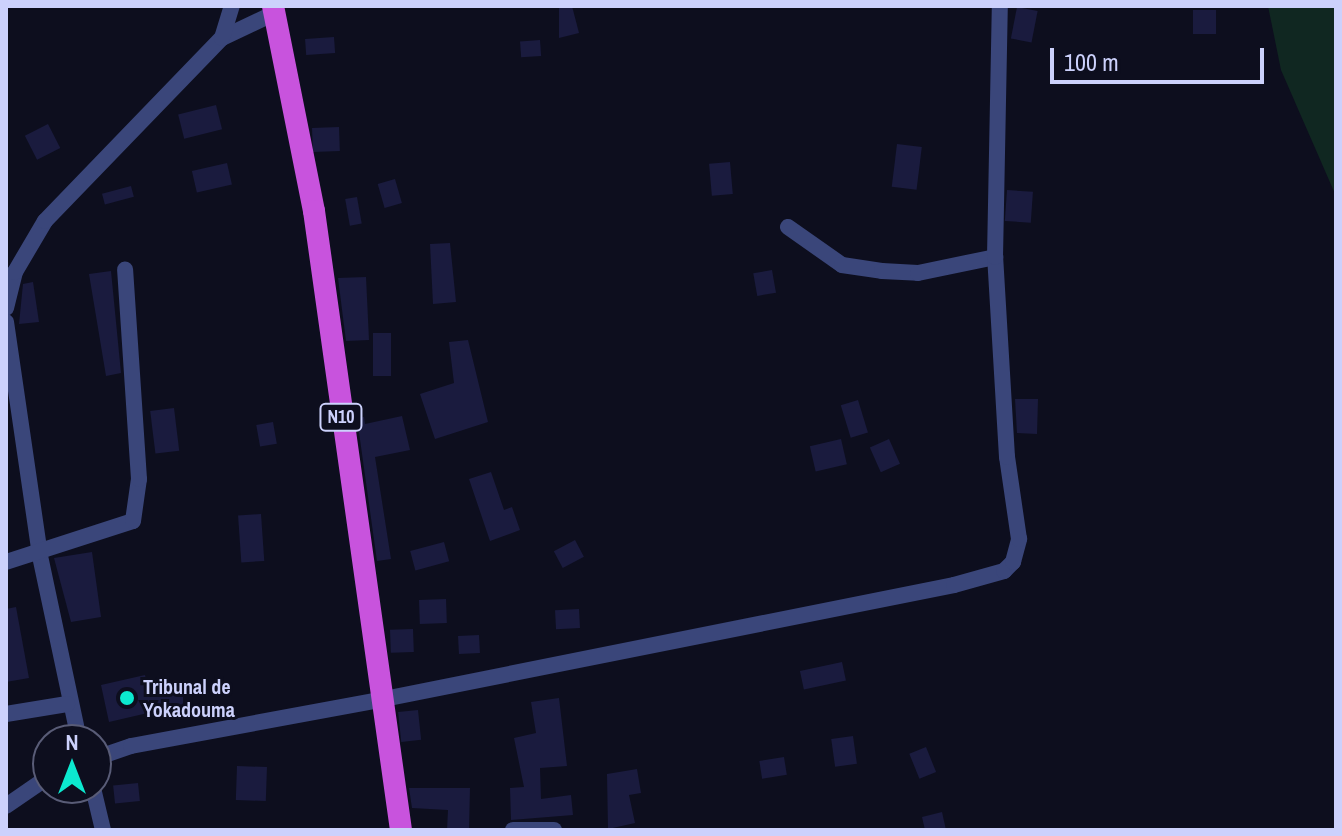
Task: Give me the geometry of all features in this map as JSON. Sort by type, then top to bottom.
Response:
[{"type":"highway","name":"N10","points":[[274,9],[314,211],[379,700],[401,830]]},
{"type":"street","points":[[222,38],[232,6]]},
{"type":"street","points":[[112,753],[131,746],[379,700],[1004,571],[1019,539],[1007,457],[995,257],[1000,6]]},
{"type":"street","points":[[6,308],[15,272],[45,221],[222,38],[274,9]]},
{"type":"street","points":[[788,227],[842,265],[882,271],[918,273],[995,257]]},
{"type":"street","points":[[6,562],[40,556],[55,543],[133,521],[139,479],[125,269]]},
{"type":"street","points":[[6,322],[40,556],[67,704],[74,724]]},
{"type":"street","points":[[6,714],[67,704]]},
{"type":"street","points":[[6,806],[32,788]]},
{"type":"street","points":[[97,804],[103,830]]},
{"type":"street","points":[[513,830],[554,830]]},
{"type":"green space","points":[[1268,6],[1336,6],[1336,196],[1281,70]]},
{"type":"building","points":[[559,6],[572,6],[579,33],[559,38]]},
{"type":"building","points":[[1017,7],[1038,11],[1032,42],[1011,38]]},
{"type":"building","points":[[1193,10],[1216,10],[1216,34],[1193,34]]},
{"type":"building","points":[[334,37],[335,53],[306,55],[305,39]]},
{"type":"building","points":[[540,40],[541,56],[521,57],[520,41]]},
{"type":"building","points":[[216,105],[222,129],[184,139],[178,114]]},
{"type":"building","points":[[48,124],[60,148],[37,160],[25,136]]},
{"type":"building","points":[[339,127],[340,151],[313,152],[312,128]]},
{"type":"building","points":[[897,144],[922,147],[917,190],[892,187]]},
{"type":"building","points":[[730,162],[733,194],[712,196],[709,164]]},
{"type":"building","points":[[227,163],[232,184],[197,193],[192,171]]},
{"type":"building","points":[[395,179],[402,203],[385,208],[378,184]]},
{"type":"building","points":[[131,186],[134,197],[105,204],[102,194]]},
{"type":"building","points":[[1007,190],[1033,192],[1031,223],[1005,221]]},
{"type":"building","points":[[357,197],[362,224],[350,226],[345,199]]},
{"type":"building","points":[[450,243],[456,302],[433,304],[430,244]]},
{"type":"building","points":[[772,270],[776,293],[757,296],[753,273]]},
{"type":"building","points":[[111,271],[121,373],[106,376],[89,274]]},
{"type":"building","points":[[366,277],[369,340],[346,341],[338,278]]},
{"type":"building","points":[[33,282],[39,322],[19,324],[23,284]]},
{"type":"building","points":[[373,333],[391,333],[391,376],[373,376]]},
{"type":"building","points":[[468,340],[488,422],[435,439],[420,394],[454,383],[449,342]]},
{"type":"building","points":[[1015,399],[1038,399],[1037,434],[1017,433]]},
{"type":"building","points":[[858,400],[868,433],[851,438],[841,405]]},
{"type":"building","points":[[174,408],[179,451],[155,454],[150,411]]},
{"type":"building","points":[[402,416],[410,450],[375,457],[391,559],[377,561],[357,418],[364,417],[365,424]]},
{"type":"building","points":[[273,422],[277,444],[260,447],[256,425]]},
{"type":"building","points":[[841,439],[847,464],[816,472],[810,446]]},
{"type":"building","points":[[889,439],[900,464],[881,472],[870,448]]},
{"type":"building","points":[[491,472],[504,510],[512,507],[520,530],[490,541],[469,479]]},
{"type":"building","points":[[261,514],[264,561],[241,562],[238,516]]},
{"type":"building","points":[[575,540],[584,557],[563,568],[554,551]]},
{"type":"building","points":[[444,542],[449,561],[415,570],[410,551]]},
{"type":"building","points":[[92,552],[101,617],[71,622],[54,558]]},
{"type":"building","points":[[446,599],[447,623],[420,624],[419,600]]},
{"type":"building","points":[[16,607],[29,678],[6,682],[6,609]]},
{"type":"building","points":[[579,609],[580,628],[556,629],[555,610]]},
{"type":"building","points":[[413,629],[414,652],[391,653],[390,630]]},
{"type":"building","points":[[479,635],[480,653],[459,654],[458,636]]},
{"type":"building","points":[[842,662],[846,681],[804,690],[800,671]]},
{"type":"building","name":"Tribunal de Yokadouma","points":[[145,675],[148,688],[183,688],[183,719],[165,719],[165,709],[109,722],[101,685]]},
{"type":"building","points":[[559,698],[567,766],[540,768],[541,799],[571,795],[573,815],[511,820],[510,788],[524,787],[514,738],[536,733],[531,702]]},
{"type":"building","points":[[418,710],[421,740],[401,742],[398,712]]},
{"type":"building","points":[[853,736],[857,764],[835,767],[831,739]]},
{"type":"building","points":[[926,747],[936,772],[919,779],[909,754]]},
{"type":"building","points":[[784,757],[787,775],[762,779],[759,761]]},
{"type":"building","points":[[237,766],[267,767],[266,801],[236,800]]},
{"type":"building","points":[[637,769],[641,793],[629,795],[635,823],[608,829],[607,774]]},
{"type":"building","points":[[138,783],[140,801],[115,804],[113,786]]},
{"type":"building","points":[[409,788],[470,788],[469,830],[447,830],[448,810],[412,808]]},
{"type":"building","points":[[942,812],[946,830],[925,830],[922,817]]},
{"type":"place","name":"Tribunal de Yokadouma","points":[[127,698]]}]
